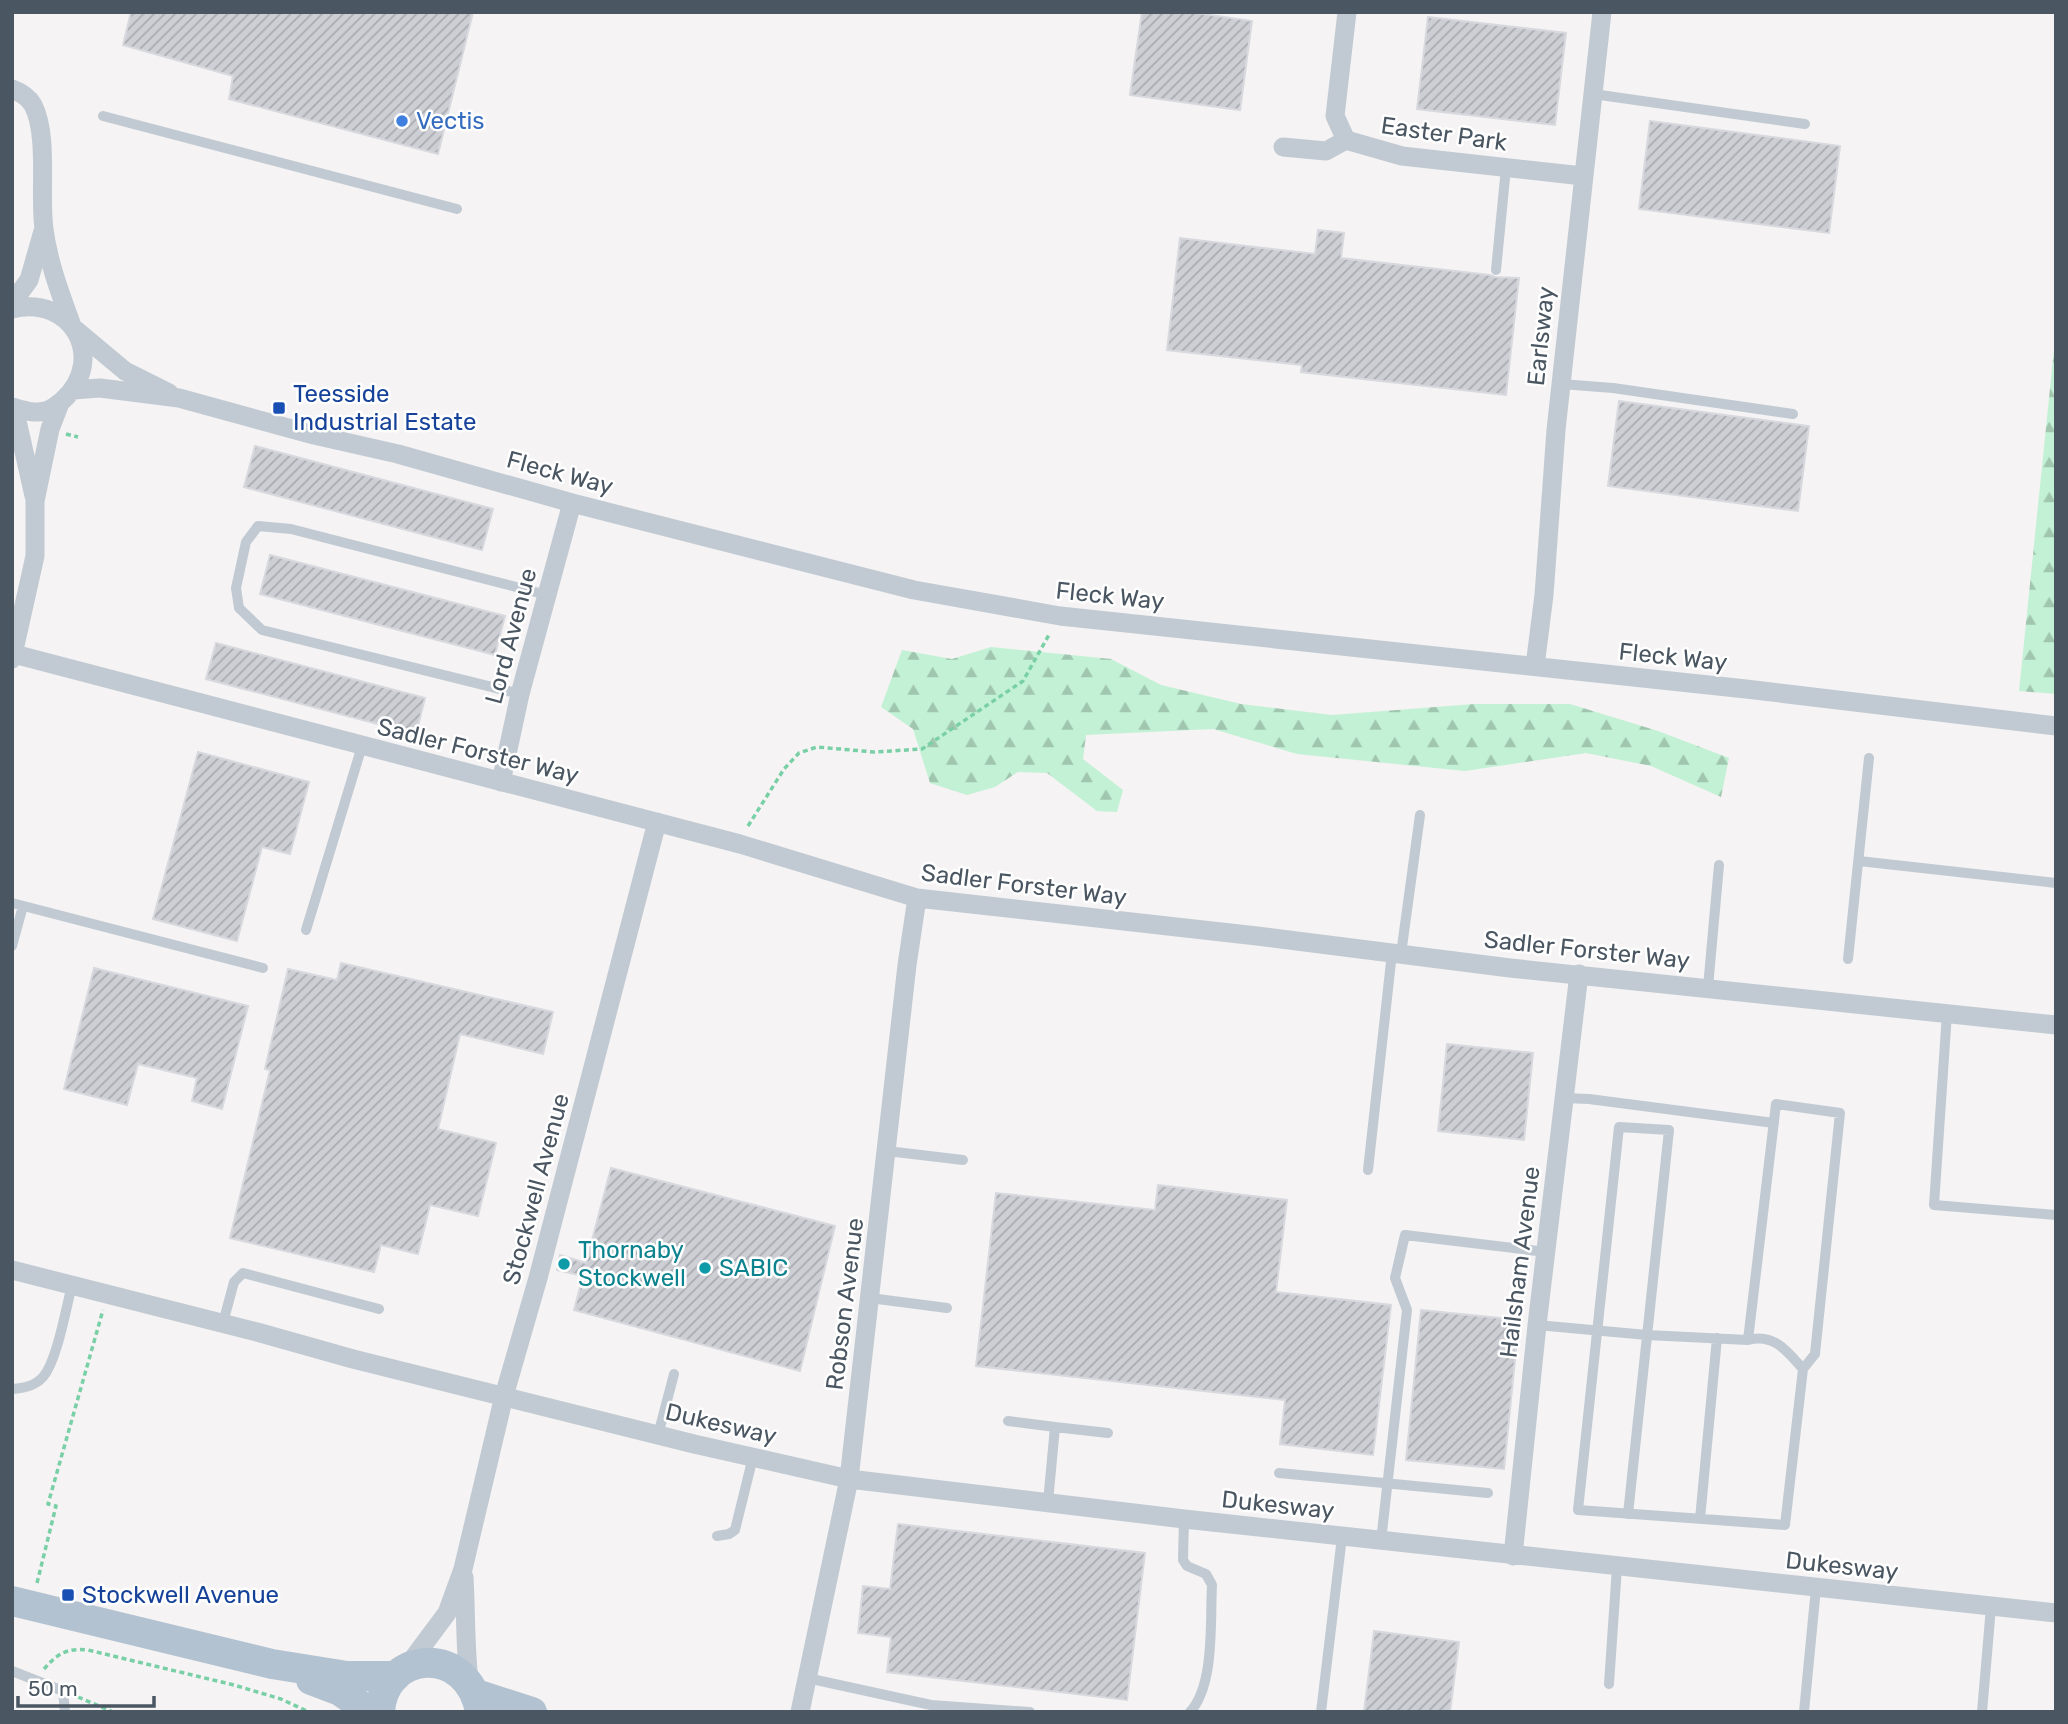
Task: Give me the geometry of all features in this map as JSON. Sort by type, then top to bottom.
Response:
[{"type":"main road","points":[[24,1594],[272,1664],[340,1691],[370,1712]]},
{"type":"main road","points":[[272,1664],[347,1676],[401,1672],[423,1663],[440,1664],[456,1670],[475,1696],[532,1712]]},
{"type":"main road","points":[[380,1712],[382,1696],[401,1672]]},
{"type":"street","name":"Easter Park","points":[[1347,12],[1335,116],[1346,140],[1402,156],[1583,176]]},
{"type":"street","name":"Earlsway","points":[[1535,666],[1544,595],[1561,384],[1602,12]]},
{"type":"street","points":[[12,89],[21,93],[32,104],[40,128],[44,229],[58,286],[82,351],[83,364],[50,429],[35,500]]},
{"type":"street","points":[[1283,147],[1326,151],[1346,140]]},
{"type":"street","points":[[12,303],[29,280],[44,229]]},
{"type":"street","name":"Fleck Way","points":[[12,309],[40,306],[58,313],[125,371],[179,398]]},
{"type":"street","name":"Fleck Way","points":[[12,407],[29,412],[46,411],[66,397],[100,388],[179,398],[314,435],[398,454],[572,503],[914,590],[1060,616],[1535,666],[2056,726]]},
{"type":"street","points":[[12,412],[18,425],[35,500],[36,556],[13,656]]},
{"type":"street","name":"Lord Avenue","points":[[501,782],[520,694],[572,503]]},
{"type":"street","name":"Sadler Forster Way","points":[[13,656],[740,844],[917,898],[1579,974],[2056,1025]]},
{"type":"street","name":"Stockwell Avenue","points":[[401,1672],[447,1614],[463,1569],[504,1396],[538,1278],[657,822]]},
{"type":"street","name":"Robson Avenue","points":[[800,1712],[849,1479],[907,965],[917,898]]},
{"type":"street","name":"Hailsham Avenue","points":[[1513,1556],[1536,1325],[1579,974]]},
{"type":"street","name":"Dukesway","points":[[12,1270],[353,1359],[658,1435],[849,1479],[1513,1556],[2056,1613]]},
{"type":"street","name":"Stockwell Avenue","points":[[463,1569],[466,1611],[464,1636],[475,1696]]},
{"type":"lane","points":[[1593,94],[1805,124]]},
{"type":"lane","points":[[103,116],[457,209]]},
{"type":"lane","points":[[1496,270],[1506,168]]},
{"type":"lane","points":[[1561,384],[1613,388],[1793,414]]},
{"type":"lane","points":[[520,694],[262,630],[239,608],[236,588],[246,542],[258,526],[290,529],[547,595]]},
{"type":"lane","points":[[306,930],[362,746]]},
{"type":"lane","points":[[1848,959],[1869,758]]},
{"type":"lane","points":[[1368,1170],[1397,953],[1420,815]]},
{"type":"lane","points":[[1859,861],[2056,883]]},
{"type":"lane","points":[[1707,987],[1719,865]]},
{"type":"lane","points":[[12,946],[18,905],[263,968]]},
{"type":"lane","points":[[1947,1013],[1934,1205],[2056,1215]]},
{"type":"lane","points":[[1564,1098],[1774,1123]]},
{"type":"lane","points":[[1628,1514],[1669,1130],[1619,1127],[1578,1510],[1628,1514],[1786,1525],[1803,1369],[1815,1354],[1840,1113],[1776,1104],[1748,1340]]},
{"type":"lane","points":[[887,1151],[963,1160]]},
{"type":"lane","points":[[1381,1541],[1407,1310],[1395,1278],[1405,1235],[1546,1252]]},
{"type":"lane","points":[[223,1323],[234,1282],[243,1273],[379,1309]]},
{"type":"lane","points":[[12,1389],[28,1387],[42,1378],[51,1363],[72,1285]]},
{"type":"lane","points":[[870,1298],[947,1308]]},
{"type":"lane","points":[[1536,1325],[1647,1335],[1748,1340],[1761,1337],[1770,1339],[1786,1350],[1803,1369]]},
{"type":"lane","points":[[1700,1519],[1717,1338]]},
{"type":"lane","points":[[658,1435],[674,1374]]},
{"type":"lane","points":[[1009,1421],[1108,1433]]},
{"type":"lane","points":[[1048,1502],[1055,1427]]},
{"type":"lane","points":[[717,1536],[735,1530],[753,1457]]},
{"type":"lane","points":[[1279,1473],[1488,1493]]},
{"type":"lane","points":[[1184,1519],[1183,1560],[1188,1566],[1206,1574],[1212,1585],[1205,1682],[1197,1703],[1190,1712]]},
{"type":"lane","points":[[1321,1712],[1342,1536]]},
{"type":"lane","points":[[1609,1684],[1617,1567]]},
{"type":"lane","points":[[1804,1712],[1816,1588]]},
{"type":"lane","points":[[1982,1712],[1992,1607]]},
{"type":"lane","points":[[12,1671],[63,1691],[65,1712]]},
{"type":"lane","points":[[807,1678],[931,1705],[1030,1712]]},
{"type":"path","points":[[740,844],[740,838],[784,769],[799,753],[817,747],[874,752],[922,749],[1023,681],[1060,616]]},
{"type":"path","points":[[24,1594],[56,1506],[48,1504],[107,1294]]},
{"type":"path","points":[[36,1680],[55,1657],[65,1650],[88,1650],[234,1685],[281,1699],[309,1712]]},
{"type":"path","points":[[63,1691],[113,1712]]},
{"type":"green space","points":[[2056,330],[2056,694],[2019,691]]},
{"type":"green space","points":[[991,647],[1111,659],[1161,685],[1241,704],[1332,715],[1474,704],[1570,704],[1658,731],[1729,758],[1721,797],[1651,766],[1586,753],[1465,771],[1297,754],[1213,729],[1086,735],[1083,759],[1123,790],[1117,812],[1097,811],[1047,773],[1018,772],[995,787],[967,795],[930,783],[913,729],[881,707],[902,650],[952,659]]},
{"type":"building","points":[[131,12],[473,12],[438,154],[229,99],[233,76],[123,45]]},
{"type":"building","points":[[1142,12],[1190,12],[1252,21],[1240,110],[1130,95]]},
{"type":"building","points":[[1428,17],[1566,33],[1555,125],[1417,109]]},
{"type":"building","points":[[1650,121],[1840,146],[1829,233],[1639,209]]},
{"type":"building","points":[[1318,230],[1344,233],[1341,258],[1519,278],[1506,395],[1301,372],[1302,365],[1167,350],[1180,238],[1315,254]]},
{"type":"building","points":[[1619,401],[1809,426],[1798,511],[1608,486]]},
{"type":"building","points":[[255,446],[493,509],[482,550],[244,487]]},
{"type":"building","points":[[270,555],[505,616],[495,655],[260,594]]},
{"type":"building","points":[[216,643],[425,698],[416,734],[206,679]]},
{"type":"building","points":[[198,752],[309,782],[290,854],[262,847],[237,941],[153,919]]},
{"type":"building","points":[[341,963],[553,1012],[543,1054],[460,1034],[438,1129],[496,1143],[478,1216],[430,1205],[418,1254],[381,1245],[374,1272],[230,1238],[270,1070],[265,1069],[288,969],[337,980]]},
{"type":"building","points":[[94,968],[248,1006],[222,1109],[192,1101],[197,1078],[138,1064],[127,1105],[64,1089]]},
{"type":"building","points":[[1447,1044],[1533,1053],[1524,1140],[1438,1131]]},
{"type":"building","name":"SABIC","points":[[611,1168],[835,1226],[800,1371],[574,1310],[583,1276],[557,1270],[560,1255],[586,1263]]},
{"type":"building","points":[[1158,1185],[1287,1200],[1276,1292],[1391,1305],[1373,1455],[1280,1444],[1285,1400],[976,1366],[996,1193],[1155,1210]]},
{"type":"building","points":[[1421,1310],[1519,1320],[1504,1469],[1406,1460]]},
{"type":"building","points":[[898,1524],[1145,1553],[1127,1700],[887,1672],[891,1637],[858,1633],[863,1586],[890,1589]]},
{"type":"building","points":[[1374,1631],[1459,1642],[1450,1712],[1364,1712]]},
{"type":"place","name":"Vectis","points":[[402,121]]},
{"type":"place","name":"Teesside Industrial Estate","points":[[279,408]]},
{"type":"place","name":"Thornaby Stockwell","points":[[564,1264]]},
{"type":"place","name":"SABIC","points":[[705,1268]]},
{"type":"place","name":"Stockwell Avenue","points":[[68,1595]]}]
